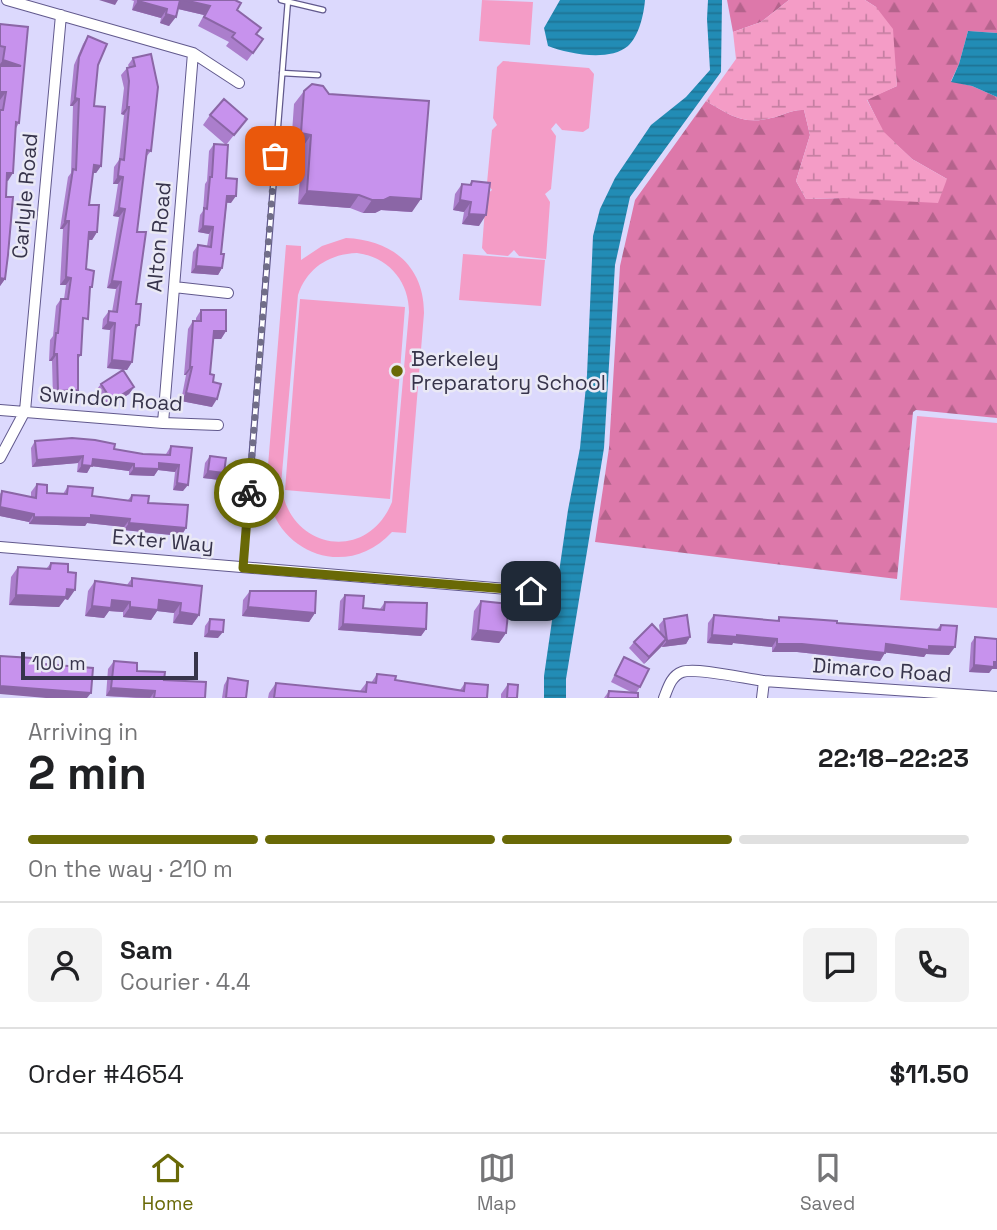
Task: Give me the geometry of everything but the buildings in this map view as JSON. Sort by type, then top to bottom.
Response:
[{"type":"street","points":[[7,0],[193,53],[239,83]]},
{"type":"street","name":"Carlyle Road","points":[[0,458],[25,411],[61,15]]},
{"type":"street","name":"Alton Road","points":[[163,423],[193,53]]},
{"type":"street","points":[[174,287],[228,293]]},
{"type":"street","name":"Swindon Road","points":[[0,410],[218,425]]},
{"type":"street","name":"Exter Way","points":[[0,547],[531,591]]},
{"type":"street","name":"Dimarco Road","points":[[664,698],[670,681],[682,672],[764,681],[997,697]]},
{"type":"street","points":[[762,698],[764,681]]},
{"type":"lane","points":[[281,0],[323,10]]},
{"type":"lane","points":[[243,568],[288,1]]},
{"type":"lane","points":[[282,73],[318,75]]},
{"type":"green space","points":[[482,0],[533,2],[530,45],[479,41]]},
{"type":"green space","points":[[727,0],[789,0],[761,22],[733,32]]},
{"type":"green space","points":[[789,0],[865,0],[876,7],[893,29],[897,86],[867,100],[884,132],[912,159],[947,179],[938,203],[843,198],[806,199],[796,181],[810,135],[804,110],[752,120],[729,114],[706,101],[736,59],[733,32],[761,22]]},
{"type":"green space","points":[[865,0],[997,0],[997,33],[968,31],[959,64],[951,81],[972,86],[997,97],[997,418],[916,410],[913,412],[897,579],[595,542],[609,448],[620,266],[635,200],[706,101],[729,114],[752,120],[804,110],[810,135],[796,181],[806,199],[843,198],[947,179],[912,159],[883,132],[867,99],[897,86],[895,65],[876,7]]},
{"type":"green space","points":[[503,61],[589,68],[594,74],[589,128],[583,132],[562,130],[556,123],[551,129],[556,136],[551,189],[545,194],[550,202],[546,259],[519,256],[514,250],[508,256],[487,254],[482,248],[486,195],[492,190],[487,183],[492,130],[497,125],[493,118],[497,67]]},
{"type":"green space","points":[[346,238],[378,244],[391,250],[411,269],[423,296],[424,313],[406,533],[392,532],[373,548],[352,556],[331,557],[310,551],[293,540],[279,523],[270,503],[267,478],[286,245],[301,246],[301,260],[322,246]],"holes":[[[347,254],[368,255],[395,272],[408,301],[392,502],[380,522],[365,535],[348,541],[330,541],[313,535],[298,523],[287,506],[281,484],[298,295],[307,277],[320,264]]]},
{"type":"green space","points":[[463,254],[545,260],[541,306],[459,300]]},
{"type":"green space","points":[[300,299],[405,307],[390,499],[285,490]]},
{"type":"green space","points":[[917,416],[997,423],[997,608],[900,600]]},
{"type":"water","points":[[560,0],[645,0],[640,24],[628,46],[610,54],[589,55],[548,46],[544,28]]},
{"type":"water","points":[[708,0],[722,0],[721,72],[630,197],[615,265],[604,448],[566,679],[566,698],[544,698],[544,676],[568,510],[580,448],[587,375],[593,236],[600,209],[615,178],[651,125],[686,97],[710,70]]},
{"type":"water","points":[[968,31],[997,33],[997,97],[972,86],[951,82]]},
{"type":"way so far","points":[[249,493],[275,156]]},
{"type":"place","name":"Berkeley Preparatory School","points":[[397,371]]},
{"type":"route","points":[[249,493],[243,568],[531,591]]}]
